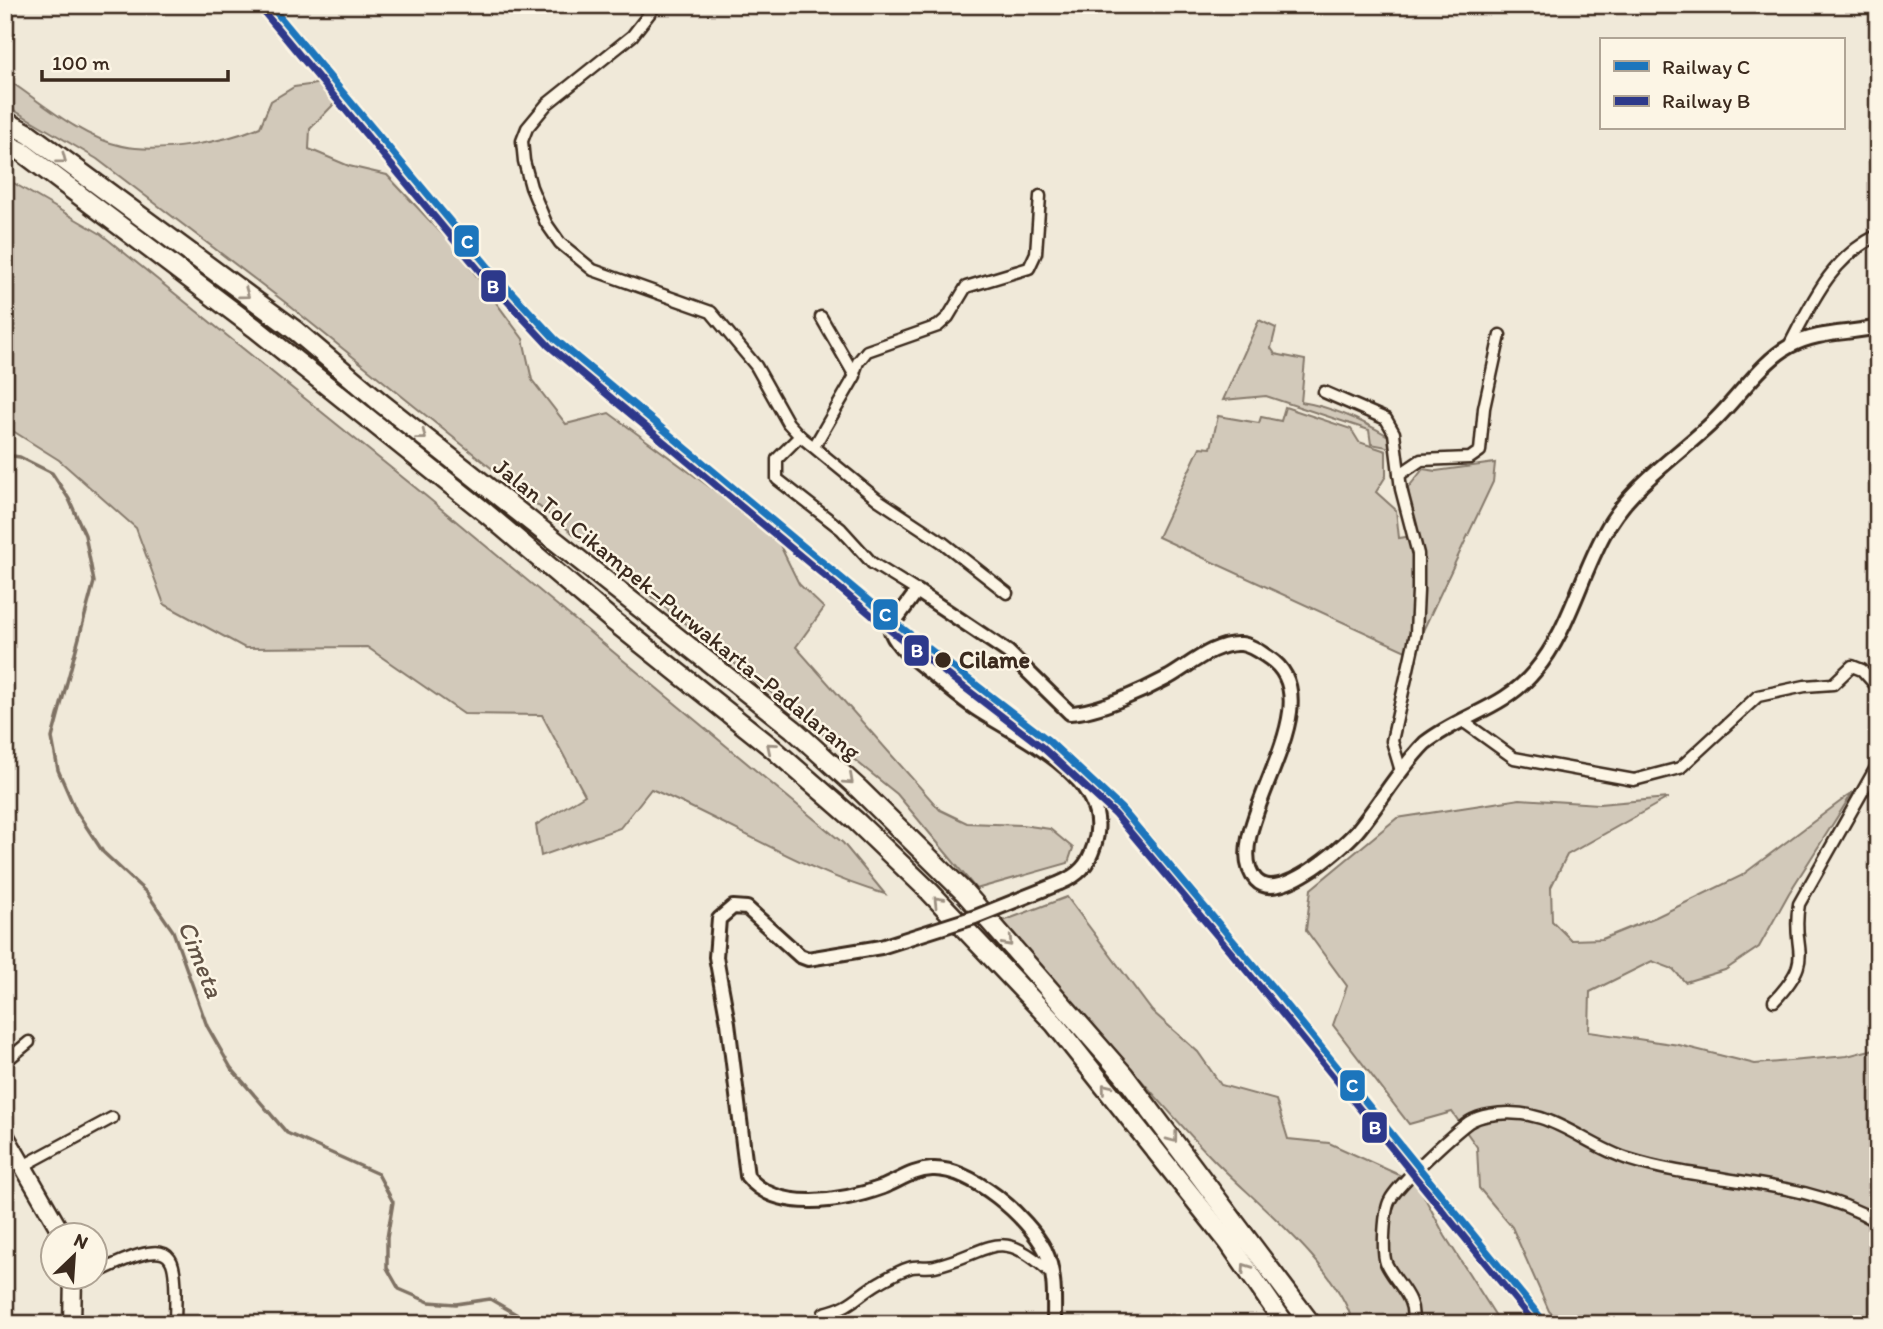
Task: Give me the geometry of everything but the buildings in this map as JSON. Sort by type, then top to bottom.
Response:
[{"type":"highway","name":"Jalan Tol Cikampek–Purwakarta–Padalarang","points":[[5,121],[29,134],[296,331],[380,402],[793,729],[840,772],[965,893],[1123,1074],[1311,1324]]},
{"type":"highway","name":"Jalan Tol Cikampek–Purwakarta–Padalarang","points":[[5,143],[21,151],[255,328],[486,513],[612,620],[771,747],[856,821],[930,892],[1054,1023],[1229,1242],[1285,1324]]},
{"type":"highway","points":[[5,1135],[25,1165],[54,1220]]},
{"type":"highway","points":[[72,1324],[77,1290]]},
{"type":"street","points":[[656,5],[632,36],[534,116],[522,141],[531,187],[546,223],[560,243],[593,270],[635,287],[704,308],[716,316],[756,366],[788,423],[800,436],[815,445],[877,499],[942,542],[1007,593]]},
{"type":"street","points":[[815,445],[854,380],[854,373],[867,351],[944,322],[966,287],[1028,268],[1036,253],[1040,196]]},
{"type":"street","points":[[1789,346],[1825,278],[1859,244],[1878,235]]},
{"type":"street","points":[[821,317],[842,357],[854,373]]},
{"type":"street","points":[[800,436],[777,458],[777,479],[841,529],[872,563],[1008,652],[1070,713],[1145,690],[1212,652],[1233,645],[1251,646],[1274,662],[1283,671],[1287,682],[1291,712],[1248,850],[1250,870],[1264,887],[1279,888],[1291,883],[1355,833],[1416,752],[1437,733],[1464,722],[1521,687],[1536,670],[1557,635],[1604,533],[1631,494],[1714,422],[1780,352],[1804,339],[1878,327]]},
{"type":"street","points":[[1399,475],[1421,460],[1471,458],[1480,451],[1484,408],[1500,335]]},
{"type":"street","points":[[1324,391],[1380,415],[1390,424],[1418,554],[1413,654],[1392,741],[1401,771]]},
{"type":"street","points":[[916,592],[890,628],[900,645],[973,707],[1037,747],[1089,792],[1100,822],[1098,833],[1083,869],[1060,883],[975,917],[881,947],[808,959],[800,956],[747,908],[733,907],[719,919],[716,957],[730,1034],[747,1176],[775,1195],[807,1200],[857,1195],[915,1171],[948,1170],[978,1185],[1012,1208],[1045,1251],[1052,1274],[1055,1323]]},
{"type":"street","points":[[1464,722],[1514,758],[1634,780],[1680,768],[1758,696],[1805,686],[1833,684],[1852,667],[1862,670],[1878,688]]},
{"type":"street","points":[[1774,1001],[1790,983],[1800,965],[1797,918],[1799,904],[1878,764]]},
{"type":"street","points":[[5,1062],[29,1042]]},
{"type":"street","points":[[1411,1324],[1414,1316],[1402,1283],[1386,1262],[1385,1227],[1389,1201],[1471,1121],[1490,1115],[1526,1115],[1566,1126],[1625,1158],[1665,1169],[1816,1195],[1857,1210],[1878,1222]]},
{"type":"street","points":[[25,1165],[112,1118]]},
{"type":"street","points":[[824,1313],[841,1309],[858,1300],[873,1286],[911,1267],[936,1266],[989,1246],[1019,1249],[1035,1258],[1052,1274]]},
{"type":"street","points":[[108,1268],[133,1256],[159,1252],[167,1255],[173,1269],[175,1324]]},
{"type":"shaded area","points":[[5,78],[90,135],[122,146],[155,149],[211,142],[260,127],[271,101],[294,87],[330,82],[335,103],[310,129],[309,149],[349,166],[387,175],[458,251],[523,339],[532,380],[566,424],[609,413],[775,535],[799,584],[824,608],[796,647],[940,810],[967,823],[1050,829],[1073,848],[1068,863],[976,889],[897,794],[286,303],[97,159],[5,105]]},
{"type":"shaded area","points":[[5,178],[101,234],[427,497],[843,843],[885,894],[825,873],[651,789],[620,828],[541,856],[536,825],[585,795],[542,715],[464,714],[367,647],[245,648],[164,604],[136,528],[59,460],[5,426]]},
{"type":"shaded area","points":[[1259,320],[1276,328],[1271,348],[1275,354],[1305,360],[1301,402],[1336,411],[1369,425],[1390,437],[1392,448],[1371,444],[1369,430],[1266,396],[1223,400]]},
{"type":"shaded area","points":[[1285,407],[1351,429],[1359,442],[1386,451],[1386,476],[1376,492],[1396,510],[1399,538],[1413,536],[1408,488],[1423,469],[1436,471],[1495,463],[1493,482],[1412,654],[1158,537],[1200,447],[1211,448],[1218,416],[1259,423],[1261,417],[1281,421]]},
{"type":"shaded area","points":[[1853,792],[1789,893],[1759,947],[1725,970],[1685,982],[1673,969],[1652,961],[1590,992],[1589,1032],[1679,1045],[1755,1064],[1847,1056],[1878,1048],[1878,1324],[1562,1324],[1549,1311],[1512,1227],[1479,1188],[1477,1147],[1452,1112],[1409,1124],[1333,1025],[1347,986],[1306,930],[1311,889],[1397,818],[1520,799],[1599,804],[1668,798],[1567,855],[1551,887],[1552,921],[1571,940],[1602,939],[1656,917],[1741,876]]},
{"type":"shaded area","points":[[1067,897],[1152,1011],[1198,1052],[1221,1085],[1276,1100],[1288,1139],[1329,1143],[1417,1183],[1445,1236],[1501,1324],[1353,1324],[1345,1302],[1331,1279],[1312,1257],[1183,1127],[1003,921]]},
{"type":"waterway","name":"Cimeta","points":[[5,455],[20,457],[52,473],[69,499],[85,535],[94,582],[52,738],[58,770],[76,811],[103,852],[147,893],[173,931],[207,1026],[231,1068],[287,1133],[378,1174],[393,1202],[387,1238],[387,1268],[399,1289],[429,1302],[456,1304],[490,1299],[521,1317],[522,1324]]},
{"type":"rail line","name":"C","points":[[270,5],[490,269],[555,339],[893,621],[1048,740],[1121,808],[1278,994],[1546,1324]]},
{"type":"rail line","name":"B","points":[[263,11],[483,275],[549,346],[887,628],[1042,747],[1115,814],[1271,1000],[1535,1324]]},
{"type":"place","name":"Cilame","points":[[943,660]]}]
